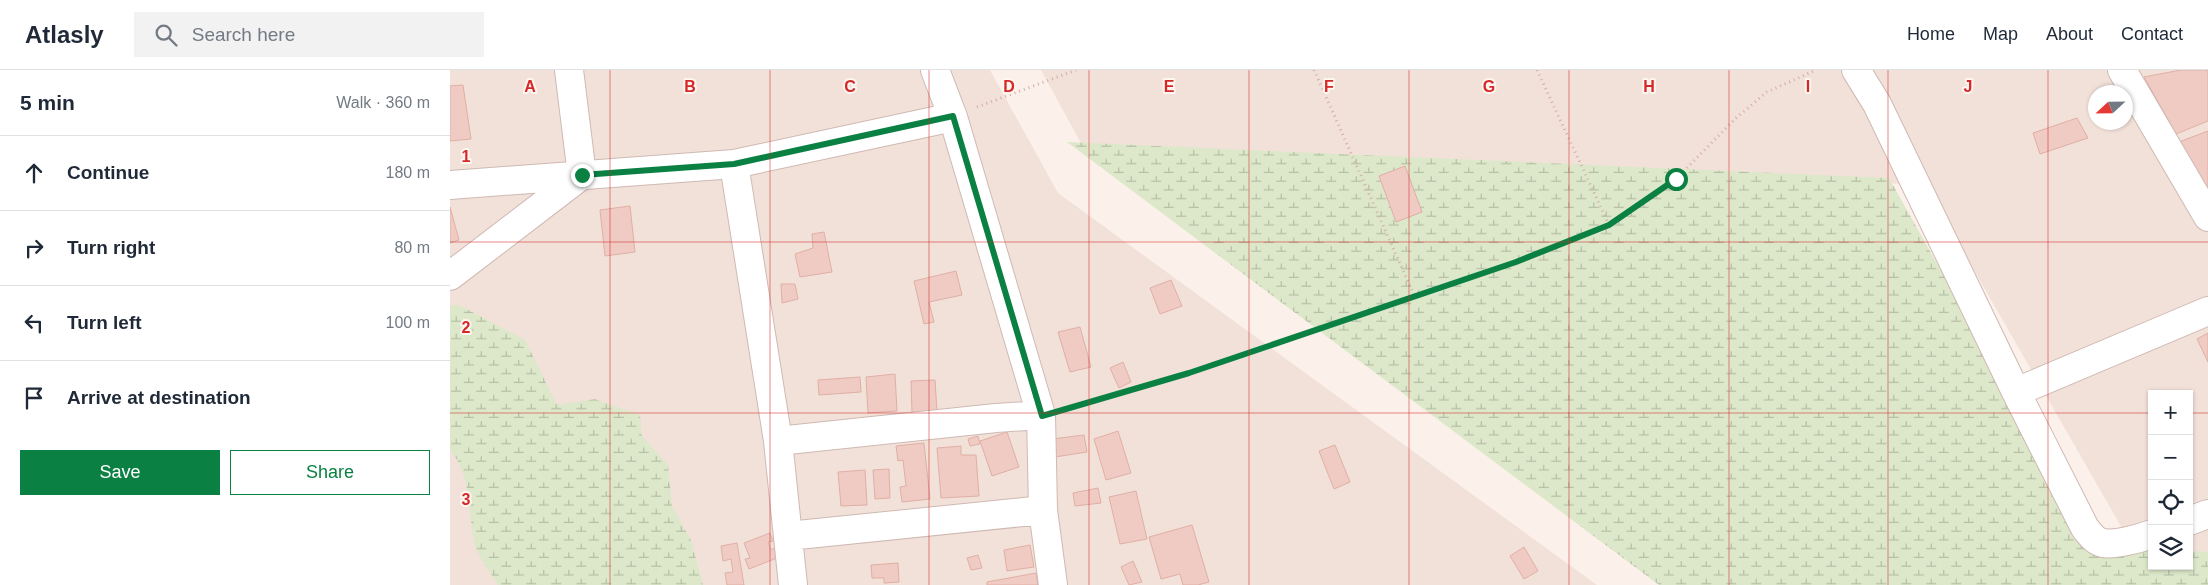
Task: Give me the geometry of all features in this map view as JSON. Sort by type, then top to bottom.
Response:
[{"type":"street","points":[[569,70],[582,175]]},
{"type":"street","points":[[935,70],[953,116],[1042,416],[1044,510],[1053,585]]},
{"type":"street","points":[[1856,70],[1877,104],[2016,392],[2085,528],[2103,544],[2138,539],[2148,535]]},
{"type":"street","points":[[2122,70],[2208,217]]},
{"type":"street","points":[[450,185],[734,164],[953,116]]},
{"type":"street","points":[[734,164],[778,441],[792,585]]},
{"type":"street","points":[[450,276],[582,175]]},
{"type":"street","points":[[2016,392],[2208,311]]},
{"type":"street","points":[[778,441],[996,418],[1042,416]]},
{"type":"street","points":[[788,536],[1044,510]]},
{"type":"street","points":[[2193,520],[2208,514]]},
{"type":"path","points":[[953,116],[1076,70]]},
{"type":"path","points":[[1314,70],[1414,295]]},
{"type":"path","points":[[1537,70],[1609,225]]},
{"type":"path","points":[[1042,416],[1189,373],[1360,316],[1414,295],[1516,262],[1609,225],[1676,179],[1736,118],[1767,92],[1816,70]]},
{"type":"shaded area","points":[[450,70],[990,70],[1058,193],[1597,585],[450,585]]},
{"type":"shaded area","points":[[1041,70],[2208,70],[2208,554],[2193,553],[2193,390],[2148,390],[2148,550],[2134,549],[1925,185],[1082,145]]},
{"type":"green space","points":[[1067,142],[1889,178],[2095,545],[2148,549],[2148,570],[2193,570],[2193,551],[2208,552],[2208,585],[1659,585]]},
{"type":"green space","points":[[459,305],[525,340],[557,405],[595,399],[640,415],[642,436],[668,465],[672,506],[691,540],[703,585],[498,585],[475,545],[466,483],[450,450],[450,306]]},
{"type":"building","points":[[2181,70],[2208,70],[2208,121],[2176,134],[2144,77]]},
{"type":"building","points":[[463,85],[471,139],[450,141],[450,86]]},
{"type":"building","points":[[2077,118],[2088,138],[2040,154],[2033,133]]},
{"type":"building","points":[[2208,131],[2208,193],[2179,142]]},
{"type":"building","points":[[1405,166],[1422,212],[1396,222],[1379,176]]},
{"type":"building","points":[[630,206],[635,252],[605,256],[600,210]]},
{"type":"building","points":[[450,207],[459,240],[450,243]]},
{"type":"building","points":[[824,232],[832,272],[800,277],[795,254],[813,248],[812,234]]},
{"type":"building","points":[[956,271],[962,295],[929,302],[934,322],[924,324],[914,281]]},
{"type":"building","points":[[1171,280],[1182,306],[1160,314],[1150,288]]},
{"type":"building","points":[[781,284],[795,284],[798,299],[782,303]]},
{"type":"building","points":[[1080,327],[1091,367],[1070,372],[1058,332]]},
{"type":"building","points":[[2208,333],[2208,362],[2197,339]]},
{"type":"building","points":[[1123,362],[1131,382],[1119,388],[1110,368]]},
{"type":"building","points":[[895,374],[897,411],[868,413],[866,377]]},
{"type":"building","points":[[860,377],[861,392],[819,395],[818,380]]},
{"type":"building","points":[[935,380],[937,412],[912,413],[911,381]]},
{"type":"building","points":[[1118,431],[1131,473],[1106,480],[1094,439]]},
{"type":"building","points":[[1007,432],[1019,467],[992,476],[980,441]]},
{"type":"building","points":[[1084,435],[1087,452],[1055,457],[1052,439]]},
{"type":"building","points":[[978,436],[980,444],[970,446],[968,439]]},
{"type":"building","points":[[924,443],[930,499],[902,502],[900,487],[906,486],[903,460],[898,461],[896,446]]},
{"type":"building","points":[[1335,445],[1350,482],[1334,489],[1319,451]]},
{"type":"building","points":[[961,446],[961,455],[976,455],[979,496],[941,498],[937,448]]},
{"type":"building","points":[[889,469],[890,498],[875,499],[873,470]]},
{"type":"building","points":[[865,470],[867,505],[841,506],[838,472]]},
{"type":"building","points":[[1098,488],[1101,503],[1075,506],[1073,493]]},
{"type":"building","points":[[1136,491],[1147,539],[1120,544],[1109,497]]},
{"type":"building","points":[[1192,525],[1209,582],[1198,585],[1183,585],[1180,574],[1161,579],[1149,537]]},
{"type":"building","points":[[770,533],[773,541],[768,542],[771,550],[774,548],[777,558],[749,569],[745,559],[750,558],[744,543]]},
{"type":"building","points":[[737,543],[744,585],[727,585],[725,573],[733,572],[731,559],[723,561],[721,546]]},
{"type":"building","points":[[1030,545],[1034,567],[1007,571],[1004,550]]},
{"type":"building","points":[[1524,547],[1538,571],[1524,579],[1510,556]]},
{"type":"building","points":[[978,555],[982,568],[971,570],[967,558]]},
{"type":"building","points":[[1133,561],[1142,582],[1129,585],[1121,567]]},
{"type":"building","points":[[898,563],[899,582],[884,583],[884,578],[872,578],[871,565]]},
{"type":"building","points":[[1036,573],[1038,585],[987,585],[987,582]]},
{"type":"route","points":[[582,175],[734,164],[953,116],[1042,416],[1189,373],[1360,316],[1414,295],[1516,262],[1609,225],[1676,179]]}]
